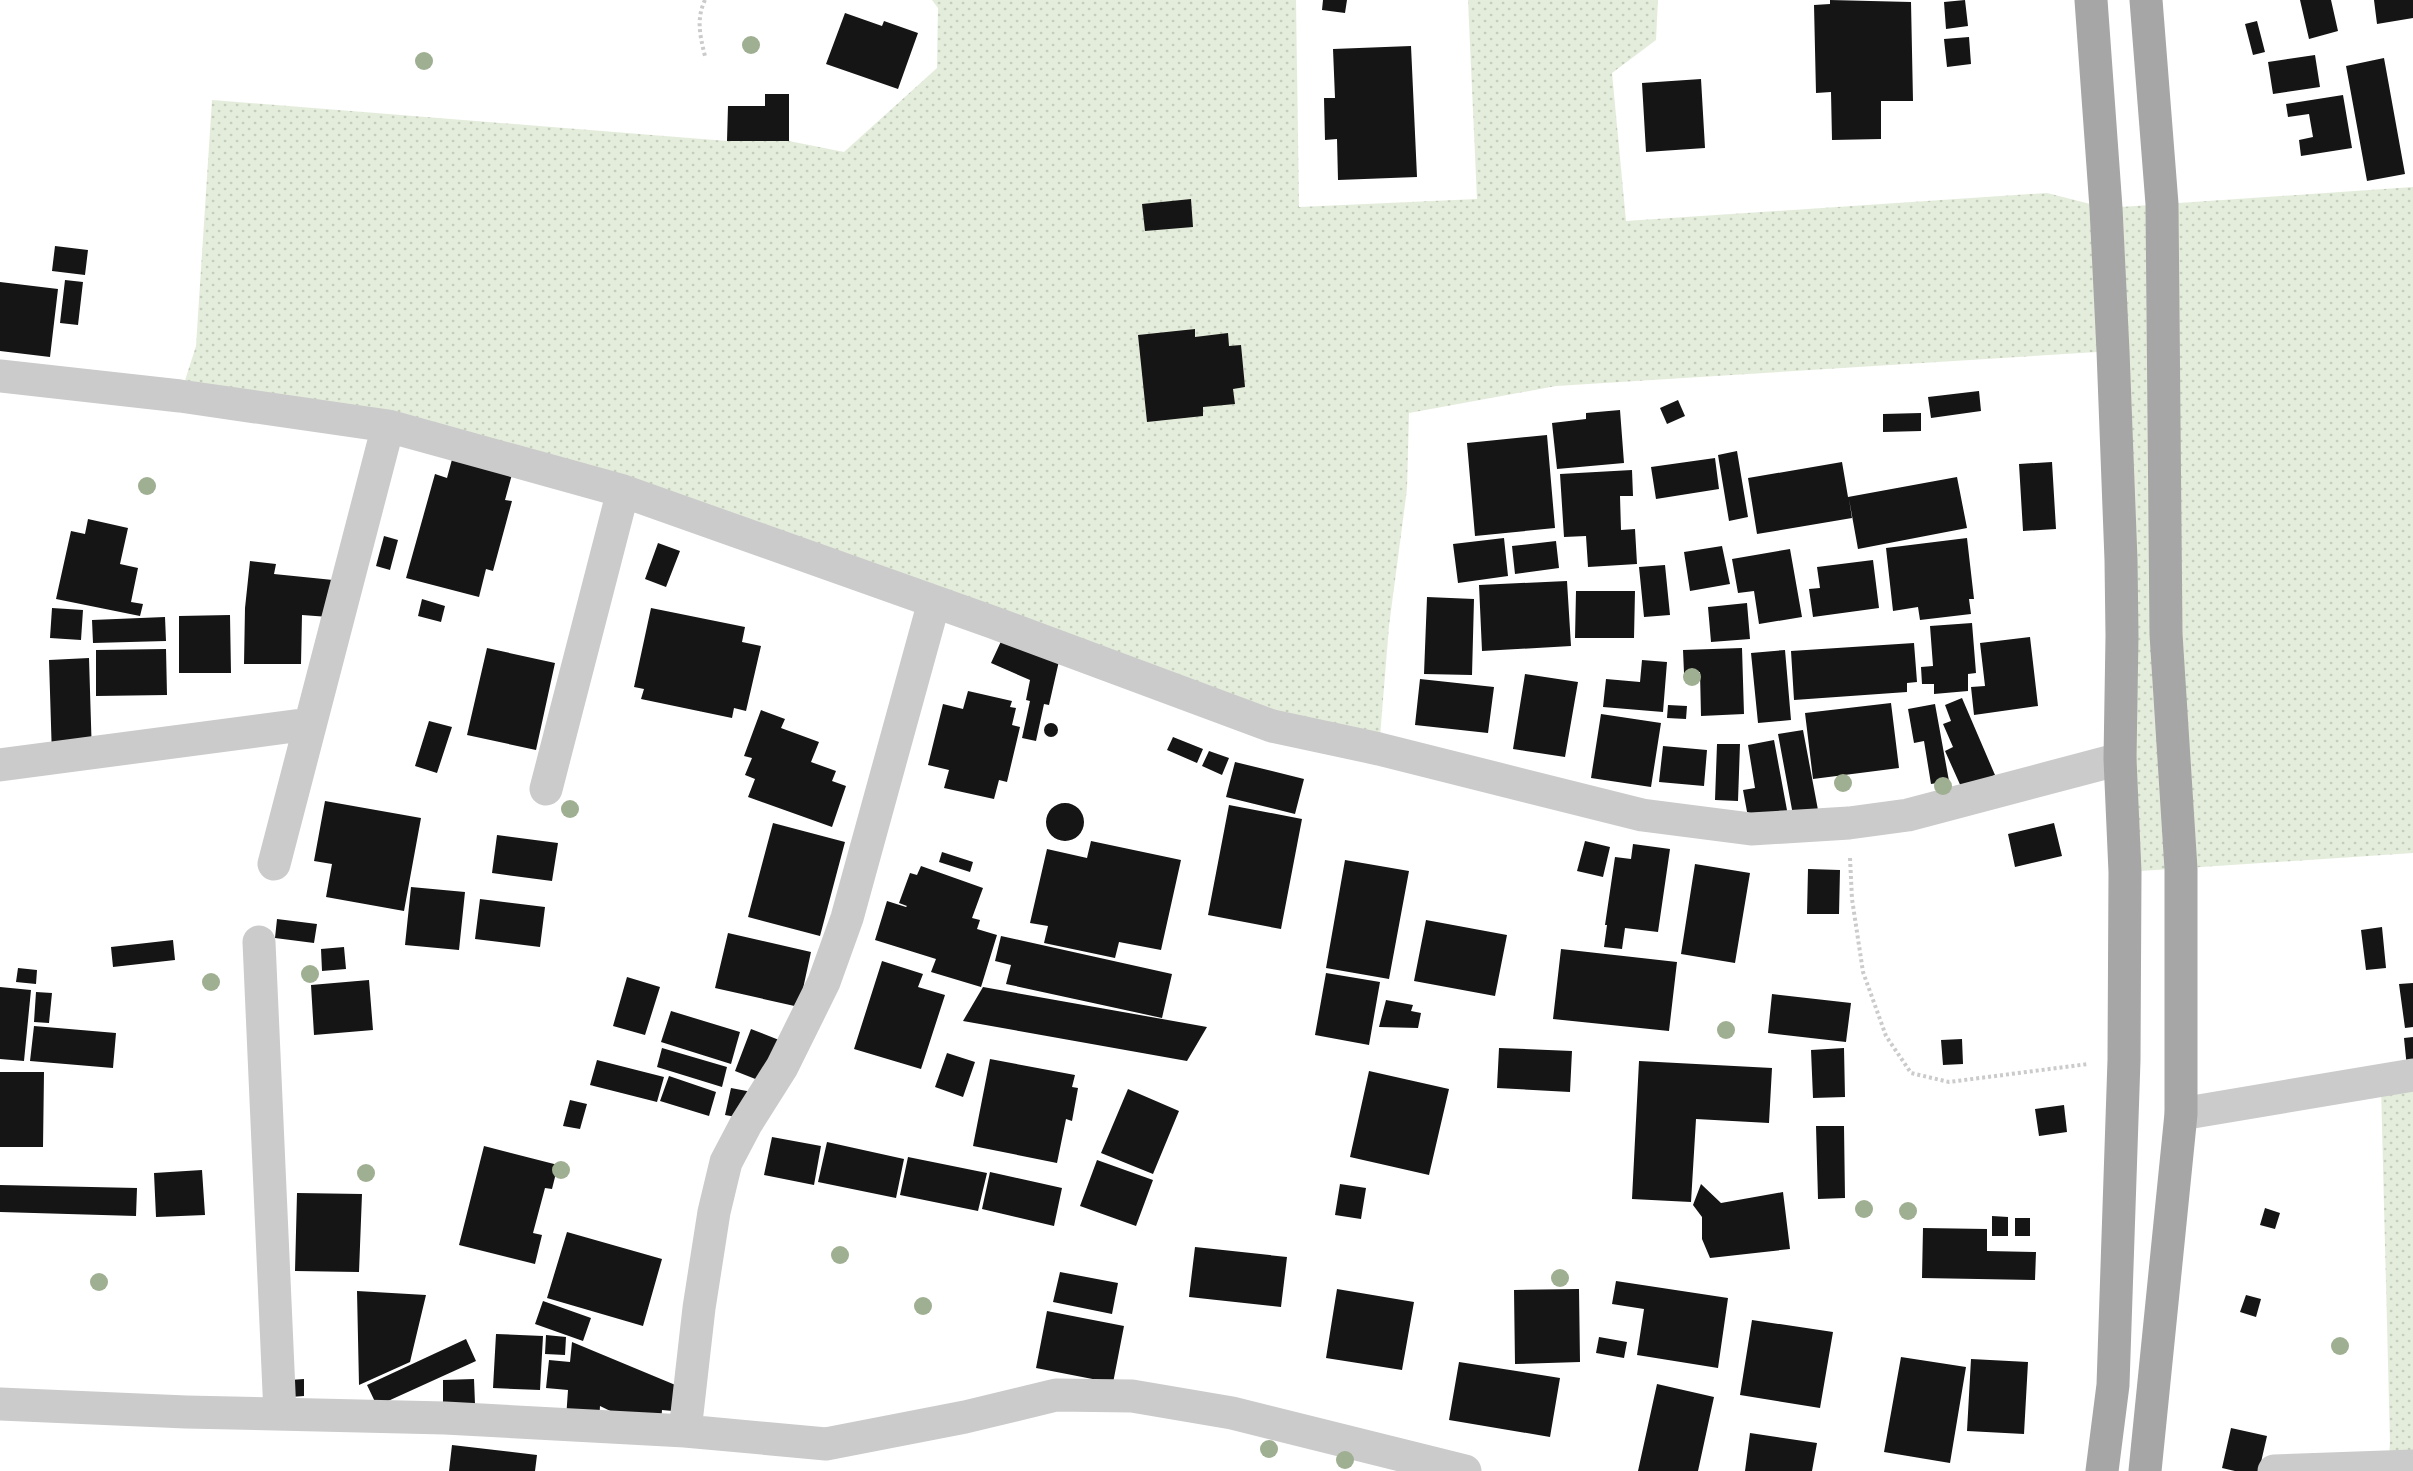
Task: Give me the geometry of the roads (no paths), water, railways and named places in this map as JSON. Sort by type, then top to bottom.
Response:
[{"type":"main road","points":[[2091,0],[2106,208],[2121,560],[2120,759],[2125,872],[2124,1060],[2113,1385],[2102,1471]]},
{"type":"main road","points":[[2145,1471],[2181,1114],[2181,869],[2166,634],[2162,204],[2146,0]]},
{"type":"main road","points":[[2121,560],[2165,555]]},
{"type":"street","points":[[0,376],[180,396],[388,426],[623,491],[1272,726],[1379,749],[1642,815],[1751,829],[1849,823],[1908,815],[2120,759]]},
{"type":"street","points":[[273,864],[388,426]]},
{"type":"street","points":[[546,789],[623,491]]},
{"type":"street","points":[[684,1431],[714,1212],[726,1162],[746,1124],[782,1067],[824,982],[847,918],[934,602]]},
{"type":"street","points":[[0,765],[309,724]]},
{"type":"street","points":[[259,942],[280,1414]]},
{"type":"street","points":[[2181,1114],[2413,1075]]},
{"type":"street","points":[[0,1404],[445,1418],[684,1431],[824,1458],[965,1417],[1056,1395],[1132,1396],[1232,1413],[1446,1468]]},
{"type":"street","points":[[2274,1471],[2413,1466]]}]
